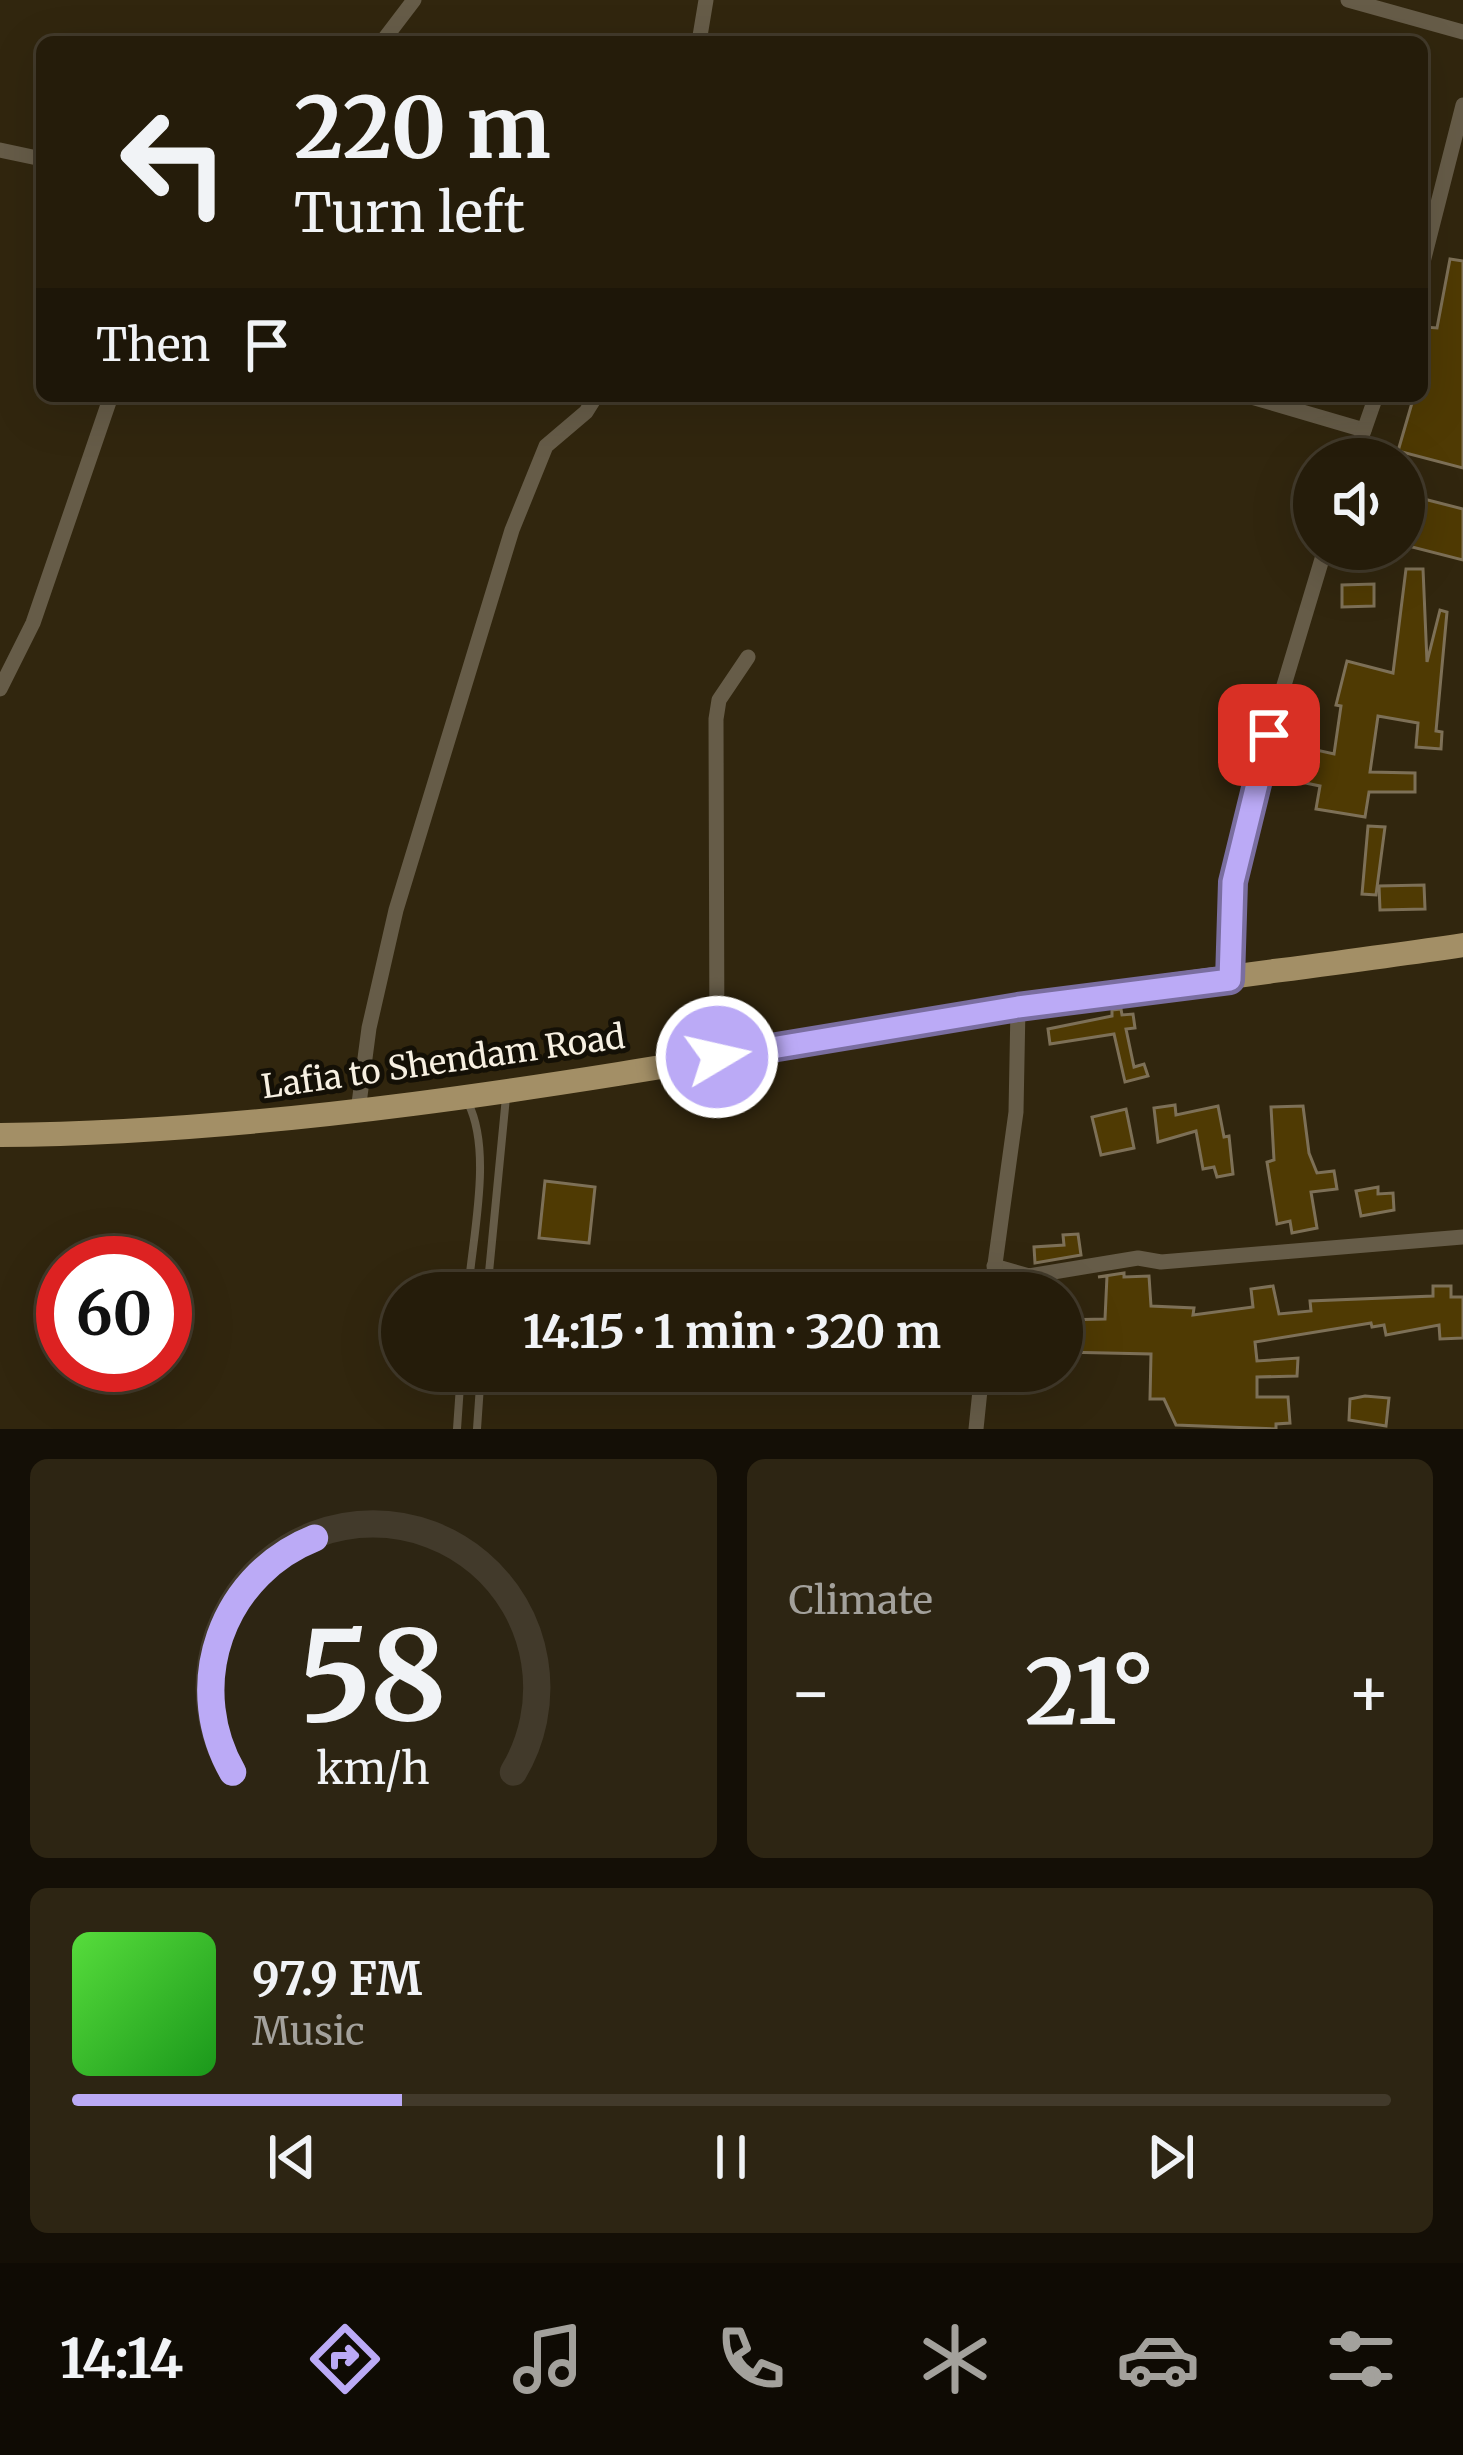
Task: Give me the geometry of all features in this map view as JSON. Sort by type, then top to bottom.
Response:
[{"type":"main road","name":"Lafia to Shendam Road","points":[[0,1135],[92,1134],[358,1111],[1018,1007],[1463,945]]},
{"type":"street","points":[[387,36],[414,0]]},
{"type":"street","points":[[700,36],[706,0]]},
{"type":"street","points":[[1348,0],[1463,32]]},
{"type":"street","points":[[1428,242],[1463,105]]},
{"type":"street","points":[[0,150],[36,158]]},
{"type":"street","points":[[0,689],[33,623],[109,402]]},
{"type":"street","points":[[358,1111],[369,1028],[395,910],[512,530],[546,446],[592,402]]},
{"type":"street","points":[[1268,402],[1364,430]]},
{"type":"street","points":[[1361,438],[1374,402]]},
{"type":"street","points":[[1230,980],[1233,882],[1269,735],[1318,570]]},
{"type":"street","points":[[717,1057],[716,718],[718,700],[748,657]]},
{"type":"street","points":[[993,1272],[1016,1112],[1018,1007]]},
{"type":"street","points":[[994,1266],[1029,1276],[1138,1258],[1161,1262],[1463,1237]]},
{"type":"street","points":[[976,1429],[980,1392]]},
{"type":"lane","points":[[489,1272],[507,1089]]},
{"type":"lane","points":[[465,1096],[477,1126],[481,1157],[470,1272]]},
{"type":"lane","points":[[457,1429],[460,1392]]},
{"type":"lane","points":[[477,1429],[480,1392]]},
{"type":"building","points":[[1450,259],[1463,261],[1463,468],[1425,458],[1425,438],[1402,438],[1412,402],[1428,402],[1428,327],[1437,328]]},
{"type":"building","points":[[1425,499],[1463,509],[1463,560],[1425,550]]},
{"type":"building","points":[[1406,570],[1423,570],[1427,662],[1440,610],[1447,612],[1436,731],[1442,732],[1441,749],[1416,747],[1418,723],[1378,716],[1370,772],[1415,773],[1415,792],[1369,792],[1365,817],[1316,809],[1320,786],[1296,781],[1303,747],[1334,754],[1341,706],[1336,705],[1347,661],[1393,673]]},
{"type":"building","points":[[1374,584],[1374,606],[1342,607],[1342,585]]},
{"type":"building","points":[[1368,826],[1385,827],[1376,895],[1362,894]]},
{"type":"building","points":[[1424,885],[1425,909],[1380,910],[1379,886]]},
{"type":"building","points":[[1121,1009],[1122,1015],[1133,1014],[1135,1028],[1126,1029],[1134,1067],[1144,1064],[1148,1076],[1125,1082],[1114,1034],[1050,1044],[1048,1029],[1112,1016],[1112,1010]]},
{"type":"building","points":[[1175,1105],[1176,1115],[1218,1106],[1224,1137],[1229,1136],[1233,1174],[1217,1177],[1214,1167],[1203,1169],[1196,1131],[1158,1142],[1154,1108]]},
{"type":"building","points":[[1303,1106],[1309,1153],[1317,1173],[1334,1171],[1337,1189],[1311,1192],[1317,1228],[1292,1233],[1290,1221],[1277,1224],[1267,1162],[1274,1160],[1271,1107]]},
{"type":"building","points":[[1126,1109],[1134,1148],[1101,1155],[1092,1117]]},
{"type":"building","points":[[545,1181],[595,1187],[589,1243],[539,1238]]},
{"type":"building","points":[[1378,1187],[1378,1194],[1393,1193],[1394,1210],[1361,1216],[1356,1191]]},
{"type":"building","points":[[1078,1234],[1081,1255],[1035,1263],[1034,1247],[1064,1245],[1063,1235]]},
{"type":"building","points":[[1124,1273],[1124,1277],[1149,1276],[1151,1306],[1194,1308],[1193,1315],[1253,1307],[1251,1289],[1273,1286],[1279,1314],[1311,1311],[1310,1301],[1433,1296],[1433,1286],[1451,1286],[1451,1297],[1463,1297],[1463,1338],[1440,1339],[1439,1325],[1386,1335],[1384,1325],[1372,1327],[1371,1323],[1255,1342],[1257,1361],[1298,1358],[1297,1376],[1257,1377],[1257,1397],[1288,1397],[1290,1423],[1276,1424],[1276,1429],[1176,1425],[1164,1399],[1150,1399],[1151,1354],[1083,1352],[1083,1320],[1105,1319],[1107,1276],[1098,1277]]},
{"type":"building","points":[[1389,1398],[1386,1426],[1349,1420],[1350,1399]]},
{"type":"route","points":[[717,1057],[1018,1007],[1230,980],[1233,882],[1269,735]]}]
